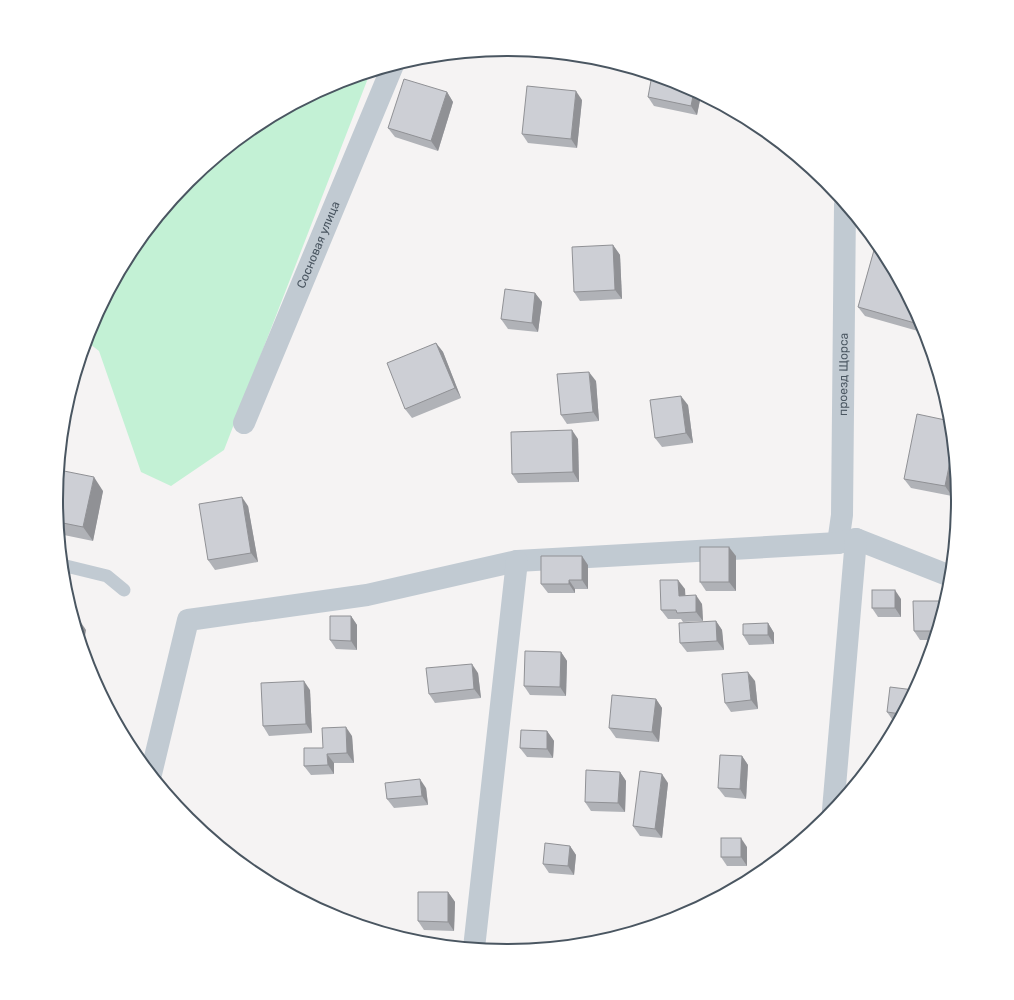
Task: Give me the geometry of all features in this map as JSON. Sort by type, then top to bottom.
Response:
[{"type":"street","name":"Сосновая улица","points":[[244,423],[391,71]]},
{"type":"street","name":"проезд Щорса","points":[[833,801],[847,541],[842,515],[845,212]]},
{"type":"street","points":[[153,767],[188,620],[367,595],[517,561],[847,541],[944,574]]},
{"type":"street","points":[[475,943],[517,561]]},
{"type":"lane","points":[[68,567],[107,576],[124,590]]},
{"type":"green space","points":[[368,79],[224,450],[171,486],[141,472],[99,351],[91,345],[122,278],[155,230],[173,207],[193,186],[214,166],[237,148],[285,115],[337,90]]},
{"type":"building","points":[[404,79],[447,92],[431,141],[388,128]]},
{"type":"building","points":[[651,80],[693,97],[691,106],[648,97]]},
{"type":"building","points":[[527,86],[576,91],[571,139],[522,134]]},
{"type":"building","points":[[613,245],[615,290],[574,292],[572,247]]},
{"type":"building","points":[[874,250],[892,278],[914,323],[858,307]]},
{"type":"building","points":[[505,289],[535,293],[532,323],[501,319]]},
{"type":"building","points":[[436,343],[455,388],[405,409],[387,363]]},
{"type":"building","points":[[589,372],[593,412],[561,415],[557,374]]},
{"type":"building","points":[[681,396],[686,433],[655,438],[650,400]]},
{"type":"building","points":[[917,414],[943,420],[949,465],[945,486],[904,479]]},
{"type":"building","points":[[572,430],[573,472],[512,474],[511,432]]},
{"type":"building","points":[[64,471],[94,477],[83,527],[64,523]]},
{"type":"building","points":[[242,497],[251,553],[208,560],[199,504]]},
{"type":"building","points":[[700,547],[729,547],[729,582],[700,582]]},
{"type":"building","points":[[541,556],[582,556],[582,580],[569,580],[569,584],[541,584]]},
{"type":"building","points":[[660,580],[678,580],[679,596],[696,595],[696,612],[677,613],[676,610],[661,610]]},
{"type":"building","points":[[872,590],[895,590],[895,608],[872,608]]},
{"type":"building","points":[[913,601],[939,601],[931,631],[914,631]]},
{"type":"building","points":[[330,616],[351,616],[351,641],[330,640]]},
{"type":"building","points":[[716,621],[717,641],[680,643],[679,623]]},
{"type":"building","points":[[768,623],[768,635],[743,635],[743,624]]},
{"type":"building","points":[[525,651],[561,652],[560,687],[524,686]]},
{"type":"building","points":[[472,664],[474,689],[429,694],[426,668]]},
{"type":"building","points":[[748,672],[751,700],[725,703],[722,674]]},
{"type":"building","points":[[304,681],[306,724],[263,726],[261,683]]},
{"type":"building","points":[[890,687],[908,689],[896,713],[887,712]]},
{"type":"building","points":[[612,695],[656,699],[652,732],[609,728]]},
{"type":"building","points":[[346,727],[347,753],[327,754],[328,765],[304,766],[304,748],[323,748],[322,728]]},
{"type":"building","points":[[521,730],[547,731],[547,749],[520,748]]},
{"type":"building","points":[[720,755],[742,756],[740,789],[718,788]]},
{"type":"building","points":[[586,770],[620,772],[618,803],[585,802]]},
{"type":"building","points":[[640,771],[662,774],[655,829],[633,826]]},
{"type":"building","points":[[420,779],[422,796],[387,799],[385,783]]},
{"type":"building","points":[[721,838],[741,838],[741,857],[721,857]]},
{"type":"building","points":[[545,843],[570,846],[568,866],[543,864]]},
{"type":"building","points":[[418,892],[448,892],[448,922],[418,921]]}]
